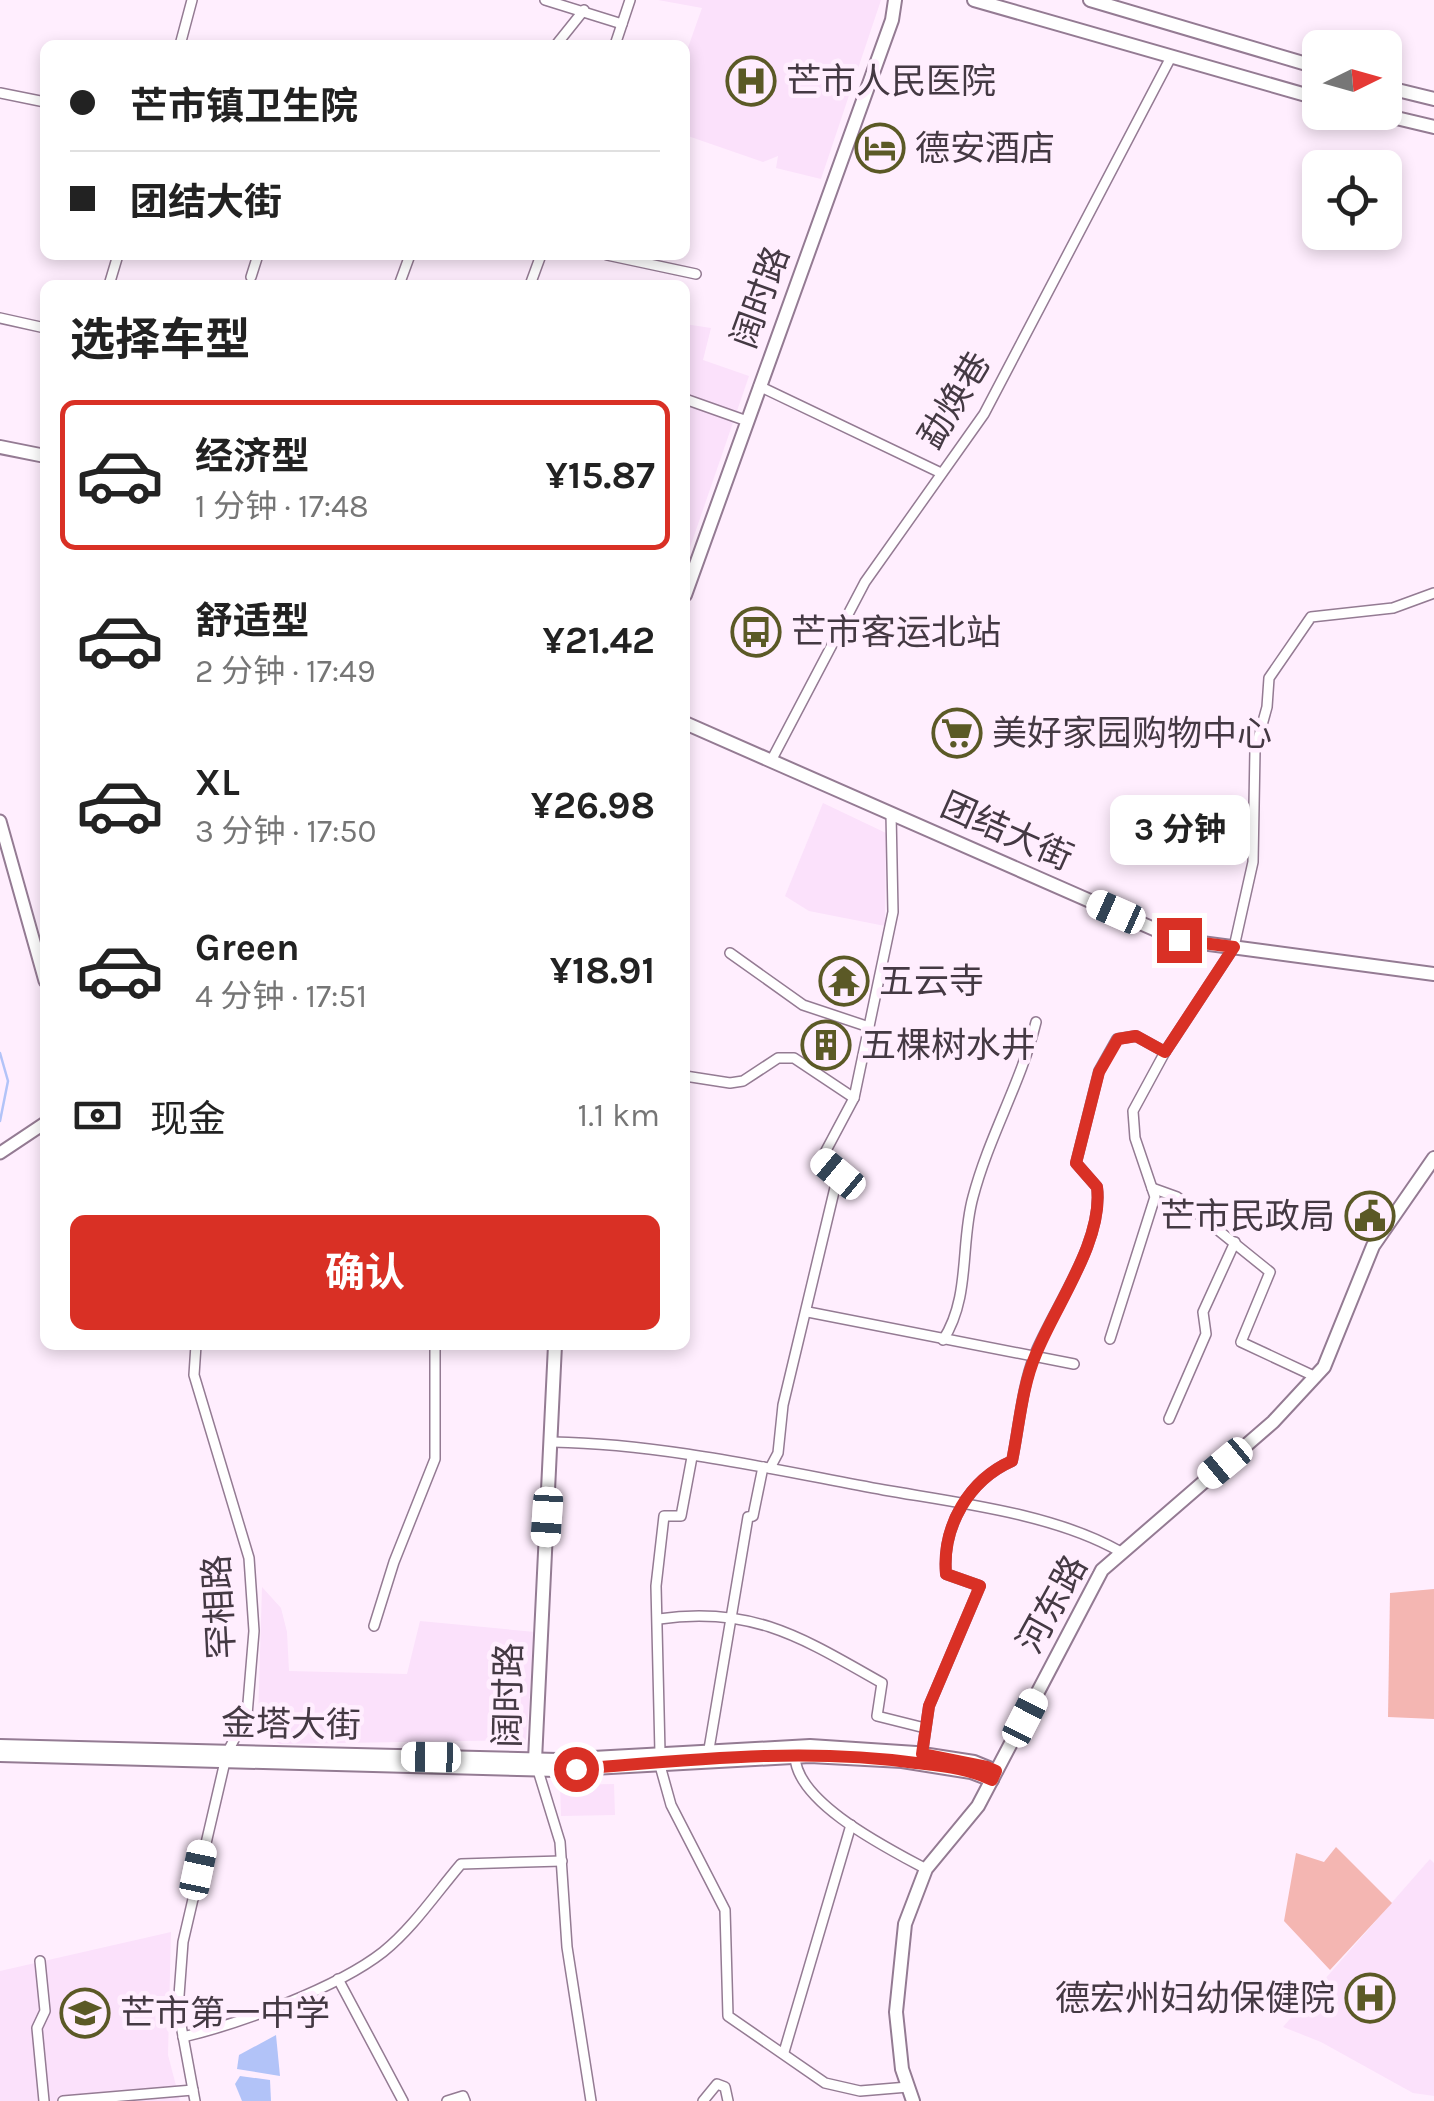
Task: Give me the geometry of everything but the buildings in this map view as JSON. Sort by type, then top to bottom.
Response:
[{"type":"main road","points":[[892,20],[895,0]]},
{"type":"main road","points":[[892,20],[906,0]]},
{"type":"main road","points":[[974,0],[1302,94]]},
{"type":"main road","points":[[1090,0],[1302,63]]},
{"type":"main road","name":"阔时路","points":[[690,582],[892,20]]},
{"type":"main road","points":[[1402,91],[1434,99]]},
{"type":"main road","points":[[1402,119],[1434,127]]},
{"type":"main road","points":[[0,447],[40,455]]},
{"type":"main road","name":"团结大街","points":[[690,725],[1179,940],[1434,974]]},
{"type":"main road","name":"河东路","points":[[911,2094],[896,2012],[906,1924],[926,1870],[978,1806],[1082,1605],[1119,1552],[1273,1422],[1316,1377],[1373,1246],[1434,1158]]},
{"type":"main road","name":"阔时路","points":[[536,1765],[556,1350]]},
{"type":"main road","name":"金塔大街","points":[[0,1746],[226,1757]]},
{"type":"main road","name":"金塔大街","points":[[660,1757],[710,1749],[810,1746],[922,1754],[994,1775]]},
{"type":"main road","name":"金塔大街","points":[[0,1755],[536,1765],[660,1757],[795,1756],[902,1761],[994,1775]]},
{"type":"street","points":[[181,40],[192,0]]},
{"type":"street","points":[[545,0],[622,24]]},
{"type":"street","points":[[617,40],[630,0]]},
{"type":"street","points":[[560,40],[584,10]]},
{"type":"street","name":"勐焕巷","points":[[771,761],[865,582],[984,414],[1060,262],[1170,59]]},
{"type":"street","points":[[0,93],[40,101]]},
{"type":"street","points":[[251,277],[256,260]]},
{"type":"street","points":[[631,260],[696,274]]},
{"type":"street","points":[[0,318],[40,327]]},
{"type":"street","points":[[760,386],[941,474]]},
{"type":"street","points":[[690,400],[747,421]]},
{"type":"street","points":[[1110,1339],[1156,1197],[1135,1138],[1133,1111],[1165,1052],[1234,947],[1254,862],[1254,750],[1269,678],[1310,617],[1392,608],[1434,592]]},
{"type":"street","points":[[710,1749],[748,1517],[753,1516],[766,1467],[778,1453],[783,1405],[838,1174],[821,1160],[854,1098],[893,912],[891,813]]},
{"type":"street","points":[[0,821],[40,964]]},
{"type":"street","points":[[730,953],[803,1005],[869,1027]]},
{"type":"street","points":[[943,1340],[951,1327],[964,1272],[972,1200],[991,1136],[1027,1057],[1036,1022]]},
{"type":"street","points":[[922,1754],[939,1677],[980,1586],[946,1574],[944,1556],[964,1503],[987,1472],[1012,1461],[1035,1356],[1063,1304],[1097,1212],[1097,1187],[1076,1163],[1099,1072],[1118,1039],[1136,1036],[1165,1052]]},
{"type":"street","points":[[690,1077],[742,1081],[778,1058],[794,1058],[854,1098]]},
{"type":"street","points":[[0,1153],[40,1127]]},
{"type":"street","points":[[1152,1188],[1177,1197],[1270,1272],[1241,1342],[1316,1377]]},
{"type":"street","points":[[1170,1418],[1206,1334],[1203,1312],[1235,1242]]},
{"type":"street","points":[[808,1312],[1074,1364]]},
{"type":"street","name":"罕相路","points":[[195,2101],[178,2009],[183,1942],[226,1757],[246,1715],[252,1603],[248,1558],[194,1375],[196,1350]]},
{"type":"street","points":[[374,1626],[394,1562],[435,1459],[436,1350]]},
{"type":"street","points":[[553,1442],[638,1446],[964,1503],[1086,1533],[1119,1552]]},
{"type":"street","points":[[692,1457],[681,1516],[664,1516],[656,1586],[660,1757],[671,1804],[724,1910],[728,2016],[825,2083],[860,2091],[911,2094]]},
{"type":"street","points":[[659,1619],[732,1615],[799,1636],[882,1683],[877,1716],[925,1728]]},
{"type":"street","points":[[795,1756],[803,1779],[851,1826],[926,1870]]},
{"type":"street","name":"阔时路","points":[[536,1765],[560,1842],[567,1947],[591,2101]]},
{"type":"street","points":[[784,2052],[851,1826]]},
{"type":"street","points":[[183,2037],[243,2023],[338,1978],[384,1951],[461,1864],[562,1861]]},
{"type":"street","points":[[40,1961],[46,2011],[36,2028],[44,2101]]},
{"type":"street","points":[[338,1978],[403,2101]]},
{"type":"street","points":[[703,2101],[717,2084],[725,2086],[728,2101]]},
{"type":"street","points":[[63,2101],[193,2090]]},
{"type":"street","points":[[447,2101],[462,2096],[464,2101]]},
{"type":"shaded area","name":"芒市人民医院","points":[[658,0],[881,0],[821,179],[776,168],[778,156],[763,162],[690,137],[690,42],[702,8]]},
{"type":"shaded area","points":[[690,325],[711,328],[703,360],[749,376],[690,547]]},
{"type":"shaded area","points":[[823,803],[886,833],[885,926],[809,911],[785,896]]},
{"type":"shaded area","points":[[262,1587],[281,1608],[289,1671],[407,1674],[420,1621],[535,1632],[526,1740],[280,1744],[269,1738],[258,1720]]},
{"type":"shaded area","points":[[1434,1589],[1434,1719],[1388,1717],[1390,1593]]},
{"type":"shaded area","points":[[614,1784],[615,1815],[561,1816],[560,1785]]},
{"type":"shaded area","points":[[1336,1847],[1392,1903],[1330,1970],[1284,1921],[1296,1853],[1324,1862]]},
{"type":"shaded area","name":"德宏州妇幼保健院","points":[[1430,1859],[1434,1863],[1434,2096],[1413,2093],[1321,2042],[1283,2027]]},
{"type":"shaded area","name":"芒市第一中学","points":[[171,1932],[168,2055],[180,2101],[0,2101],[0,1971]]},
{"type":"water","points":[[276,2035],[280,2076],[237,2069],[239,2055]]},
{"type":"water","points":[[240,2076],[270,2080],[271,2101],[242,2101],[235,2084]]},
{"type":"waterway","points":[[0,1053],[8,1081],[0,1121]]},
{"type":"place","name":"芒市人民医院","points":[[751,81]]},
{"type":"place","name":"德安酒店","points":[[880,148]]},
{"type":"place","name":"芒市客运北站","points":[[756,632]]},
{"type":"place","name":"美好家园购物中心","points":[[957,733]]},
{"type":"place","name":"五云寺","points":[[844,981]]},
{"type":"place","name":"五棵树水井","points":[[826,1045]]},
{"type":"place","name":"芒市民政局","points":[[1370,1216]]},
{"type":"place","name":"德宏州妇幼保健院","points":[[1370,1998]]},
{"type":"place","name":"芒市第一中学","points":[[85,2013]]},
{"type":"route","points":[[576,1769],[726,1757],[810,1756],[902,1761],[972,1772],[992,1780],[996,1771],[974,1762],[922,1754],[929,1706],[939,1677],[980,1586],[946,1574],[944,1556],[958,1511],[987,1472],[1012,1461],[1035,1356],[1063,1304],[1097,1212],[1097,1187],[1076,1163],[1099,1072],[1118,1039],[1136,1036],[1165,1052],[1234,947],[1179,940]]}]
